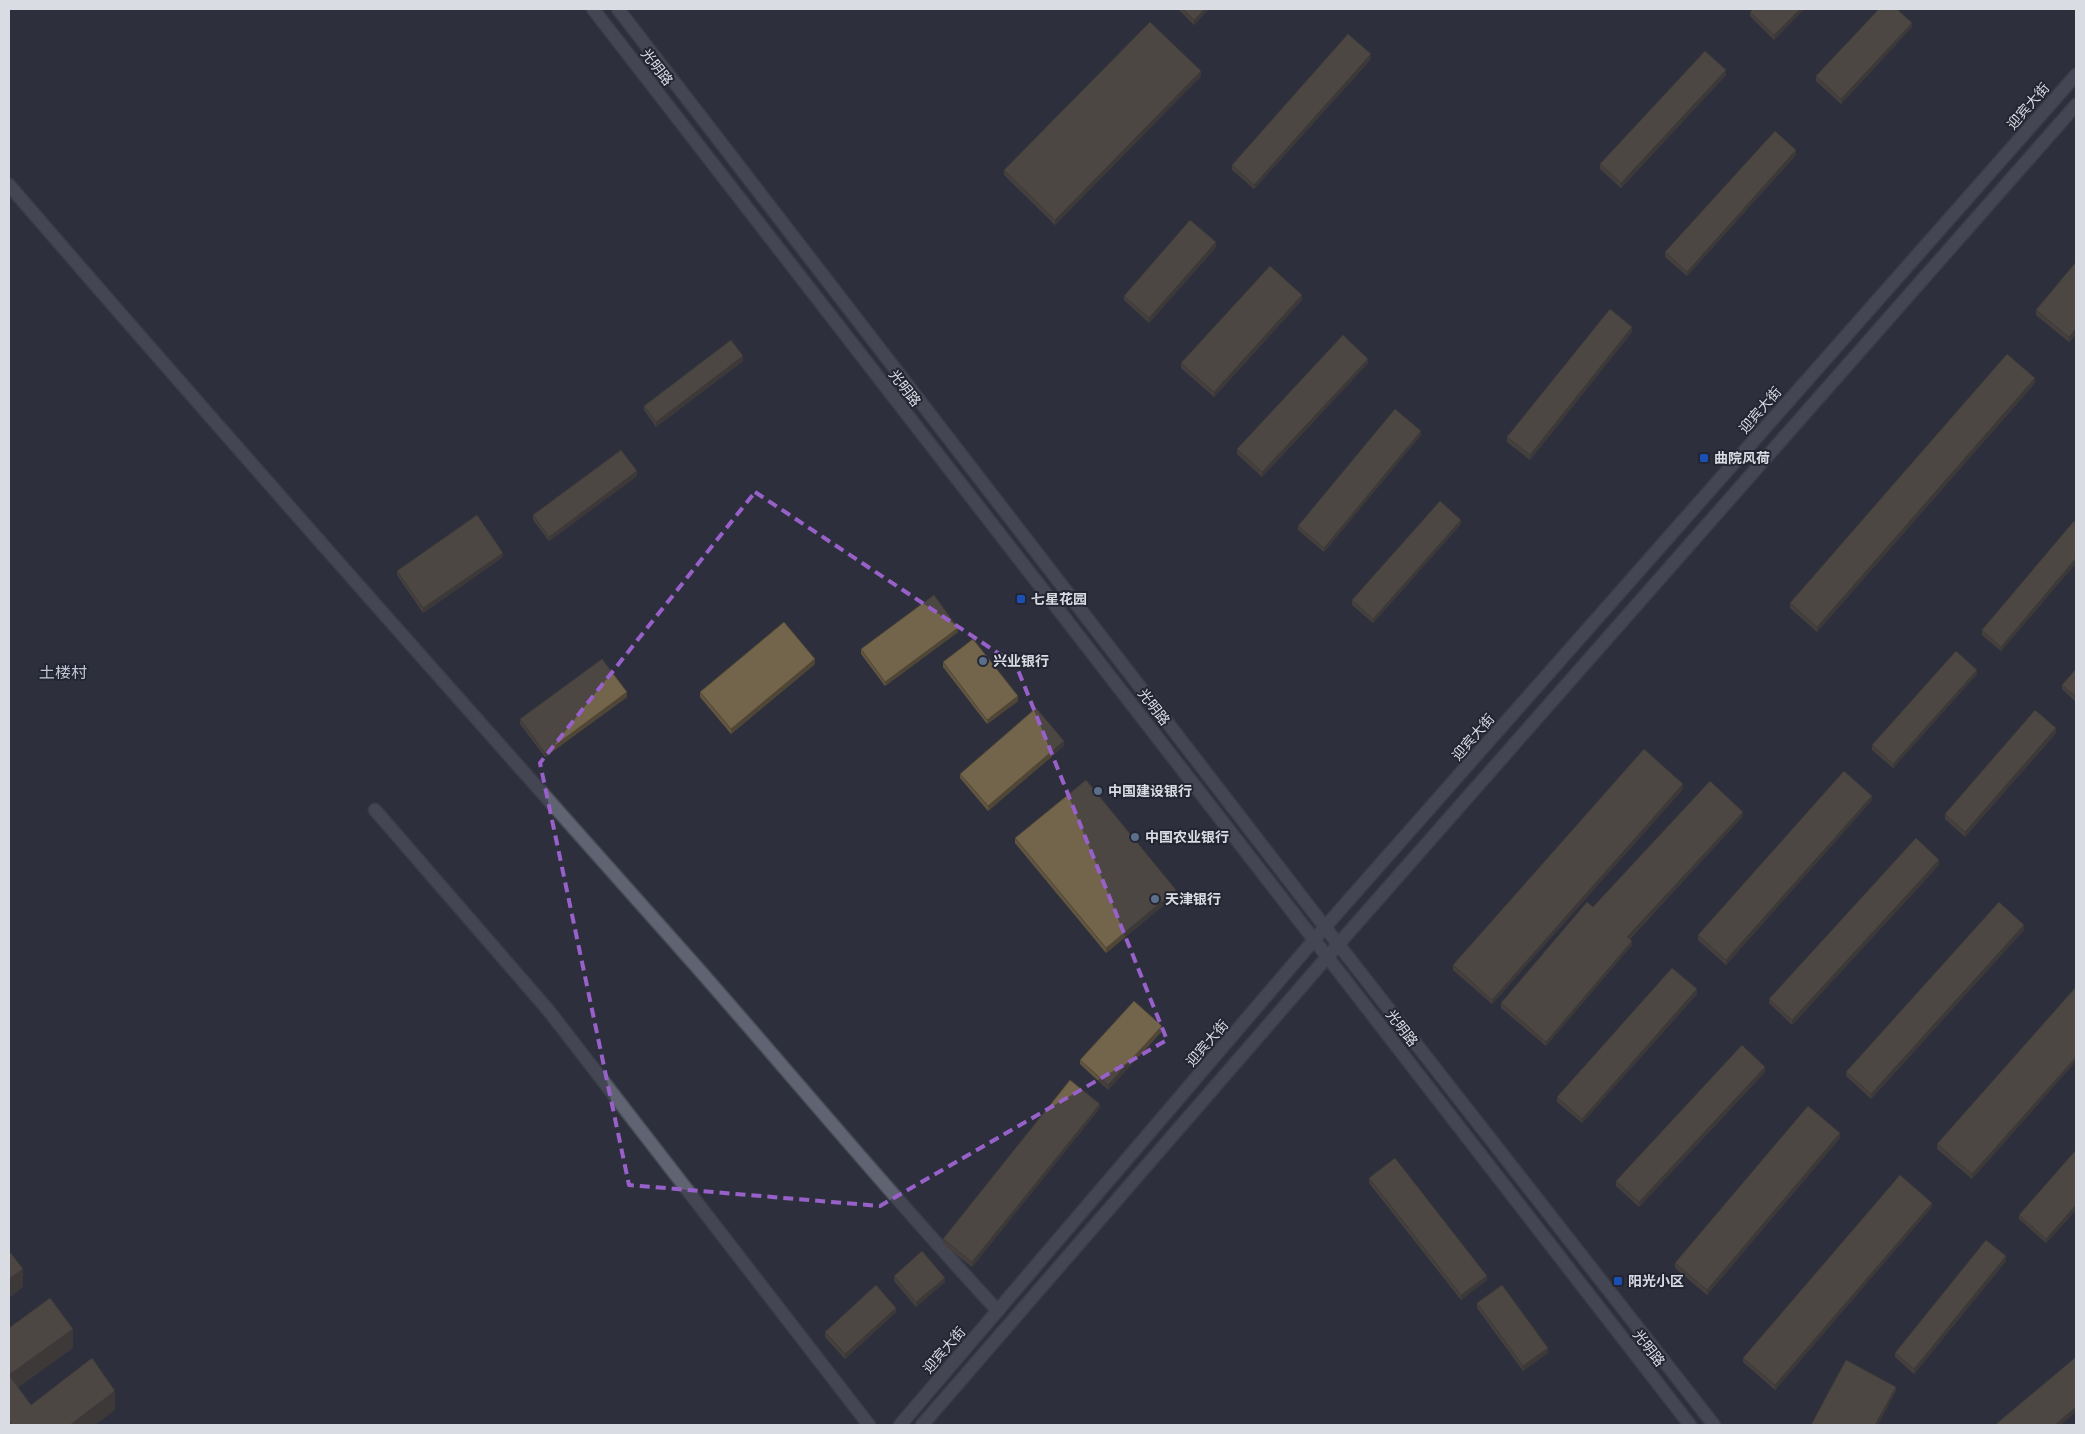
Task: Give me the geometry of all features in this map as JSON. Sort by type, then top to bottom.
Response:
[{"type":"street","name":"光明路","points":[[593,9],[1690,1425]]},
{"type":"street","name":"光明路","points":[[618,9],[1338,944],[1714,1425]]},
{"type":"street","name":"迎宾大街","points":[[900,1425],[1326,927],[2076,75]]},
{"type":"street","points":[[922,1425],[1338,944],[2076,104]]},
{"type":"street","points":[[9,184],[233,444],[738,1015],[931,1239],[998,1311]]},
{"type":"street","points":[[374,810],[549,1011],[869,1425]]},
{"type":"highlighted area","points":[[755,492],[1016,665],[1167,1040],[880,1206],[629,1185],[540,763]]},
{"type":"building","points":[[1183,9],[1205,9],[1194,20]]},
{"type":"building","points":[[1753,9],[1800,9],[1774,35],[1750,12]]},
{"type":"building","points":[[1879,9],[1897,9],[1912,23],[1841,99],[1816,76]]},
{"type":"building","points":[[1150,22],[1201,71],[1055,220],[1004,170]]},
{"type":"building","points":[[1348,34],[1371,54],[1254,185],[1232,165]]},
{"type":"building","points":[[1705,51],[1726,70],[1621,183],[1600,164]]},
{"type":"building","points":[[1775,131],[1796,150],[1687,272],[1665,252]]},
{"type":"building","points":[[1190,220],[1216,242],[1149,318],[1124,296]]},
{"type":"building","points":[[2076,262],[2076,329],[2069,337],[2036,310]]},
{"type":"building","points":[[1270,266],[1302,295],[1214,392],[1181,363]]},
{"type":"building","points":[[1610,309],[1632,327],[1530,455],[1507,437]]},
{"type":"building","points":[[1343,335],[1368,359],[1262,472],[1237,449]]},
{"type":"building","points":[[731,340],[743,356],[656,422],[644,406]]},
{"type":"building","points":[[2007,354],[2035,378],[1817,627],[1790,603]]},
{"type":"building","points":[[1395,409],[1421,431],[1324,548],[1298,526]]},
{"type":"building","points":[[621,450],[637,471],[549,537],[533,515]]},
{"type":"building","points":[[1440,501],[1461,520],[1373,619],[1352,600]]},
{"type":"building","points":[[477,515],[503,553],[423,608],[397,571]]},
{"type":"building","points":[[2074,521],[2076,523],[2076,558],[2001,647],[1982,630]]},
{"type":"building","points":[[934,595],[958,628],[885,682],[861,649]]},
{"type":"building","points":[[784,622],[815,659],[731,729],[700,692]]},
{"type":"building","points":[[973,639],[1018,696],[987,720],[943,662]]},
{"type":"building","points":[[1956,651],[1977,670],[1893,764],[1872,745]]},
{"type":"building","points":[[602,659],[627,692],[545,753],[520,719]]},
{"type":"building","points":[[2076,669],[2076,697],[2062,685]]},
{"type":"building","points":[[1036,708],[1064,741],[988,806],[960,774]]},
{"type":"building","points":[[2035,710],[2056,728],[1965,832],[1945,814]]},
{"type":"building","points":[[1644,749],[1683,784],[1492,1000],[1453,965]]},
{"type":"building","points":[[1844,771],[1872,796],[1726,960],[1698,935]]},
{"type":"building","points":[[1086,780],[1176,890],[1106,948],[1015,838]]},
{"type":"building","points":[[1710,781],[1743,812],[1627,937],[1632,941],[1546,1042],[1501,1003],[1587,902],[1593,907]]},
{"type":"building","points":[[1916,838],[1939,860],[1792,1020],[1769,999]]},
{"type":"building","points":[[1999,902],[2024,925],[1871,1094],[1846,1072]]},
{"type":"building","points":[[1672,968],[1697,989],[1582,1119],[1557,1097]]},
{"type":"building","points":[[2076,987],[2076,1057],[1972,1174],[1937,1144]]},
{"type":"building","points":[[1134,1001],[1162,1026],[1108,1085],[1080,1060]]},
{"type":"building","points":[[1742,1045],[1765,1067],[1639,1202],[1616,1181]]},
{"type":"building","points":[[1070,1080],[1100,1104],[972,1262],[943,1239]]},
{"type":"building","points":[[1808,1106],[1840,1133],[1707,1290],[1675,1263]]},
{"type":"building","points":[[2076,1150],[2076,1205],[2046,1239],[2019,1215]]},
{"type":"building","points":[[1395,1158],[1487,1276],[1461,1295],[1369,1178]]},
{"type":"building","points":[[1900,1175],[1932,1203],[1775,1385],[1743,1358]]},
{"type":"building","points":[[1986,1240],[2006,1256],[1914,1369],[1895,1353]]},
{"type":"building","points":[[9,1251],[23,1269],[9,1279]]},
{"type":"building","points":[[922,1251],[945,1278],[916,1302],[894,1276]]},
{"type":"building","points":[[876,1285],[896,1308],[845,1354],[825,1332]]},
{"type":"building","points":[[1502,1285],[1548,1348],[1523,1366],[1477,1303]]},
{"type":"building","points":[[50,1298],[73,1329],[9,1375],[9,1328]]},
{"type":"building","points":[[2076,1357],[2076,1407],[2055,1425],[1995,1425]]},
{"type":"building","points":[[92,1358],[115,1391],[70,1425],[12,1425],[9,1421],[9,1375],[31,1405]]},
{"type":"building","points":[[1846,1360],[1896,1387],[1875,1425],[1811,1425]]},
{"type":"place","name":"曲院风荷","points":[[1704,458]]},
{"type":"place","name":"七星花园","points":[[1021,599]]},
{"type":"place","name":"兴业银行","points":[[983,661]]},
{"type":"place","name":"中国建设银行","points":[[1098,791]]},
{"type":"place","name":"中国农业银行","points":[[1135,837]]},
{"type":"place","name":"天津银行","points":[[1155,899]]},
{"type":"place","name":"阳光小区","points":[[1618,1281]]},
{"type":"district","name":"土楼村","points":[[63,672]]}]
